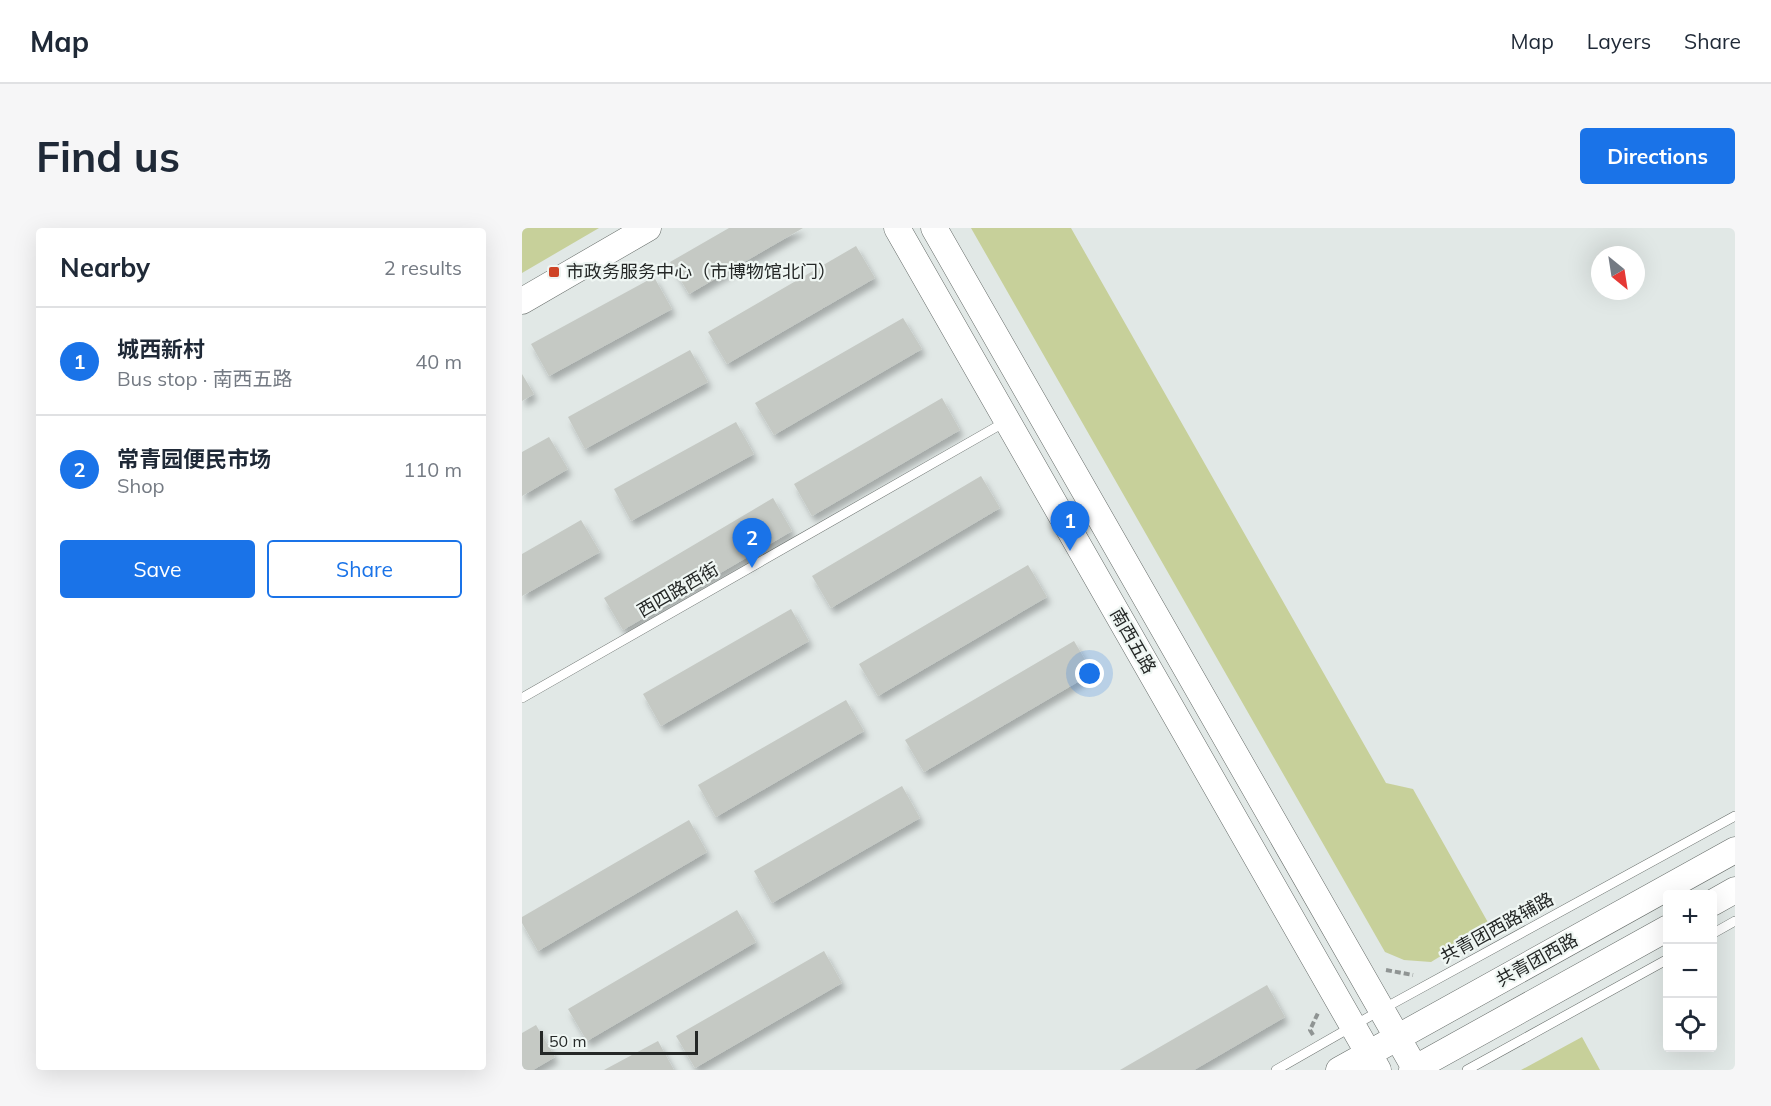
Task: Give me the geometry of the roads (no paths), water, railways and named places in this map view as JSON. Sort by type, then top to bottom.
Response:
[{"type":"street","points":[[522,301],[648,228]]},
{"type":"street","name":"南西五路","points":[[897,228],[1373,1062]]},
{"type":"street","name":"南西五路","points":[[934,228],[1414,1069]]},
{"type":"street","name":"共青团西路","points":[[1340,1070],[1373,1062],[1397,1038],[1735,850]]},
{"type":"street","points":[[1717,901],[1735,890]]},
{"type":"street","name":"共青团西路","points":[[1414,1069],[1663,931]]},
{"type":"lane","name":"西四路西街","points":[[522,698],[1007,420]]},
{"type":"lane","name":"共青团西路辅路","points":[[1276,1070],[1735,816]]},
{"type":"lane","points":[[1717,932],[1735,921]]},
{"type":"lane","points":[[1467,1070],[1663,962]]},
{"type":"place","name":"市政务服务中心（市博物馆北门）","points":[[554,272]]},
{"type":"place","name":"城西新村","points":[[1070,551]]},
{"type":"place","name":"常青园便民市场","points":[[752,568]]}]
